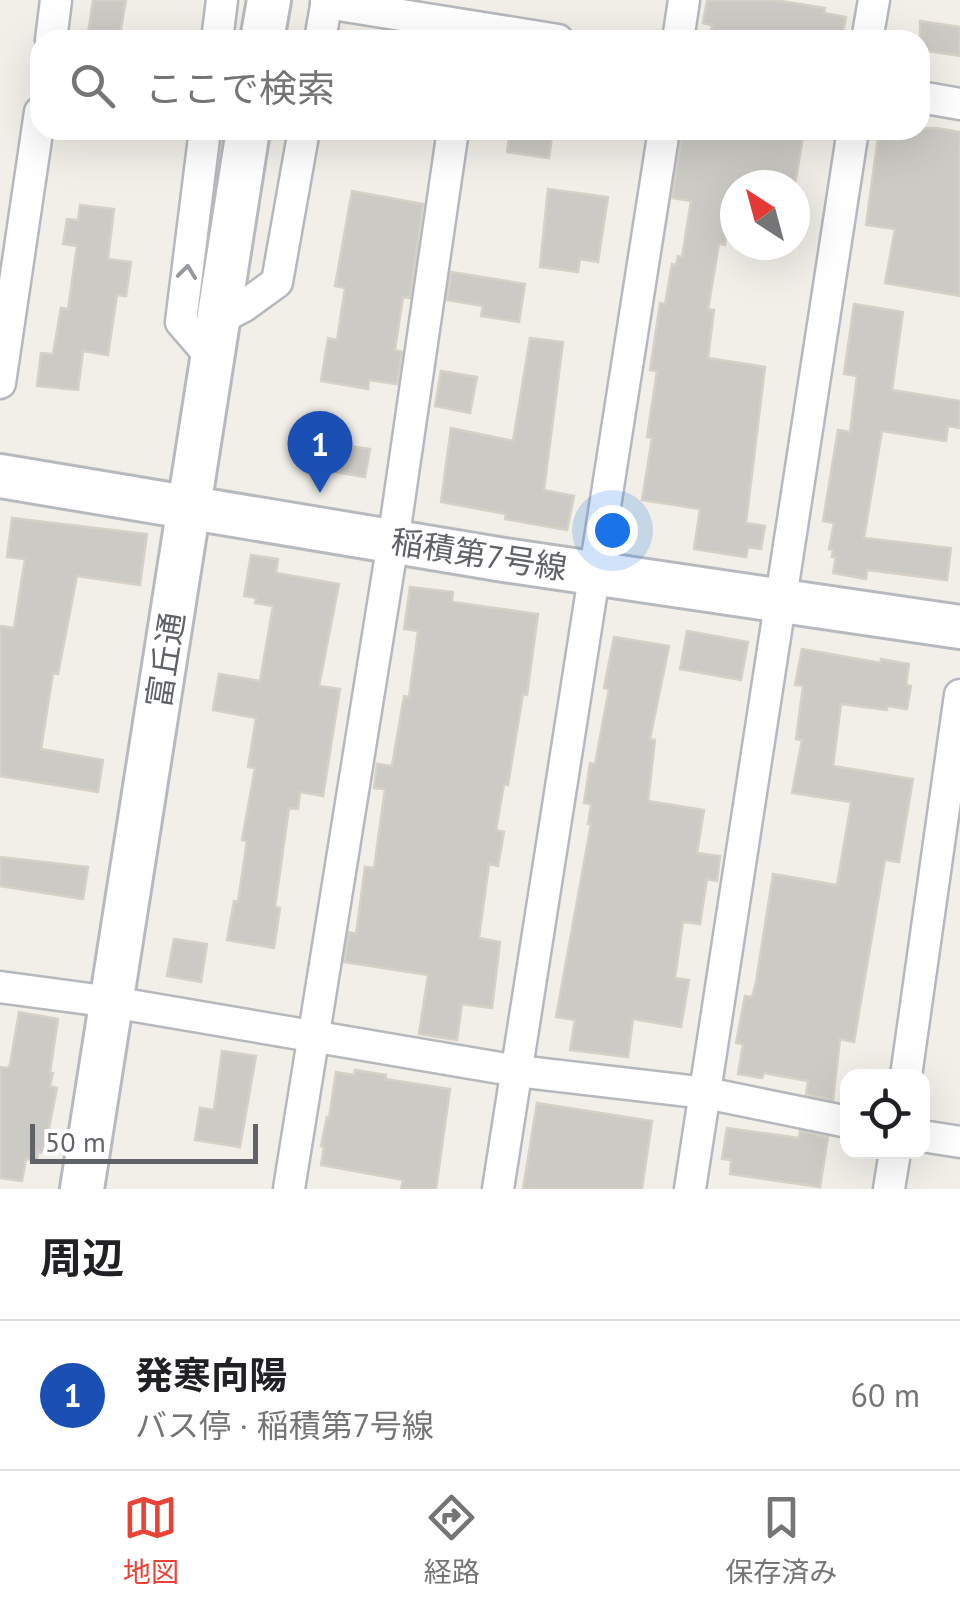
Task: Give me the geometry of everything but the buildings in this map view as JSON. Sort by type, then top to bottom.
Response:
[{"type":"street","points":[[52,30],[56,0]]},
{"type":"street","points":[[218,30],[222,0]]},
{"type":"street","points":[[264,30],[268,0]]},
{"type":"street","points":[[680,30],[684,0]]},
{"type":"street","points":[[869,30],[874,0]]},
{"type":"street","points":[[322,30],[326,1],[509,30]]},
{"type":"street","points":[[930,100],[960,104]]},
{"type":"street","points":[[0,383],[36,140]]},
{"type":"street","points":[[205,140],[181,322],[216,338],[244,306],[278,282],[302,140]]},
{"type":"street","name":"富丘通","points":[[82,1189],[247,140]]},
{"type":"street","points":[[289,1189],[393,542],[452,140]]},
{"type":"street","points":[[498,1189],[662,140]]},
{"type":"street","points":[[690,1189],[852,140]]},
{"type":"street","name":"稲積第7号線","points":[[0,476],[393,542],[960,627]]},
{"type":"street","points":[[907,1069],[960,695]]},
{"type":"street","points":[[0,987],[516,1070],[706,1093],[840,1120]]},
{"type":"street","points":[[930,1137],[960,1142]]},
{"type":"street","points":[[889,1189],[894,1159]]},
{"type":"place","name":"発寒向陽","points":[[320,493]]}]
